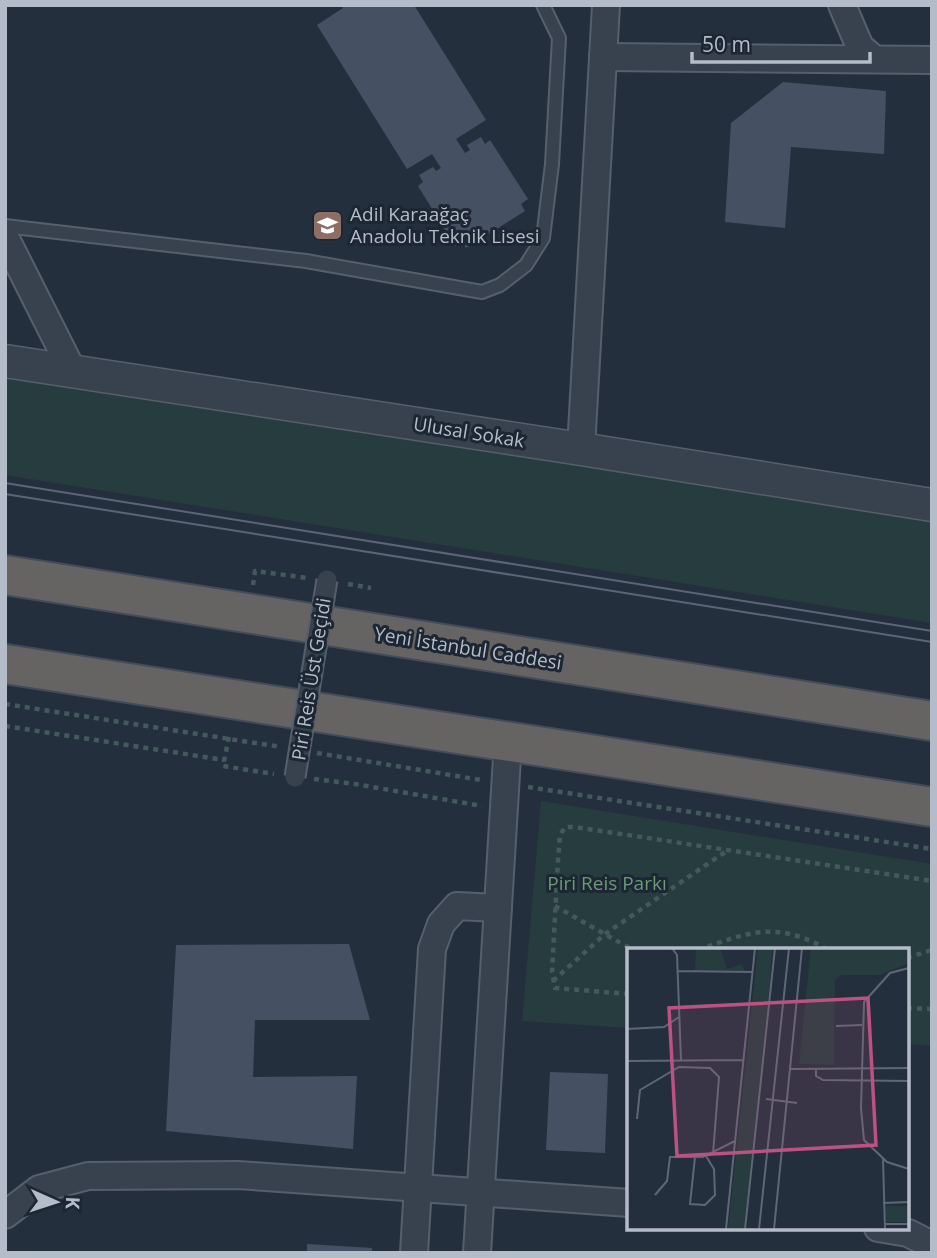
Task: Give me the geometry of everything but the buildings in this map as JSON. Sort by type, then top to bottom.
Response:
[{"type":"highway","name":"Yeni İstanbul Caddesi","points":[[5,575],[932,722]]},
{"type":"highway","points":[[5,664],[932,807]]},
{"type":"street","points":[[581,449],[606,5]]},
{"type":"street","points":[[842,5],[860,47],[874,60]]},
{"type":"street","points":[[603,57],[932,60]]},
{"type":"street","points":[[5,237],[73,372]]},
{"type":"street","name":"Ulusal Sokak","points":[[5,360],[932,505]]},
{"type":"street","name":"Piri Reis Üst Geçidi","points":[[295,777],[327,580]]},
{"type":"street","points":[[477,1253],[508,741]]},
{"type":"street","points":[[414,1253],[432,949],[441,924],[457,906],[498,908]]},
{"type":"street","points":[[5,1215],[39,1189],[88,1176],[238,1175],[627,1203]]},
{"type":"street","points":[[890,1230],[908,1233],[932,1245]]},
{"type":"lane","points":[[5,226],[306,261],[482,292],[500,285],[526,265],[543,238],[552,164],[559,38],[542,5]]},
{"type":"path","points":[[255,571],[327,580]]},
{"type":"path","points":[[5,704],[282,747]]},
{"type":"path","points":[[5,726],[224,760]]},
{"type":"path","points":[[230,731],[223,766],[295,777],[505,797],[932,849]]},
{"type":"path","points":[[308,751],[505,797]]},
{"type":"path","points":[[627,995],[563,990],[555,988],[552,981],[560,835],[565,827],[932,881]]},
{"type":"path","points":[[552,981],[604,934],[728,849]]},
{"type":"path","points":[[555,906],[629,948]]},
{"type":"path","points":[[704,948],[765,931],[789,933],[824,948]]},
{"type":"path","points":[[909,957],[932,950]]},
{"type":"path","points":[[909,1008],[932,1009]]},
{"type":"green space","points":[[5,376],[932,521],[932,623],[5,475]]},
{"type":"green space","name":"Piri Reis Parkı","points":[[541,801],[932,864],[932,1046],[909,1044],[909,948],[627,948],[627,1028],[522,1021]]},
{"type":"tram line","points":[[5,483],[932,631]]},
{"type":"tram line","points":[[5,494],[932,642]]},
{"type":"place","name":"Adil Karaağaç Anadolu Teknik Lisesi","points":[[327,225]]}]
